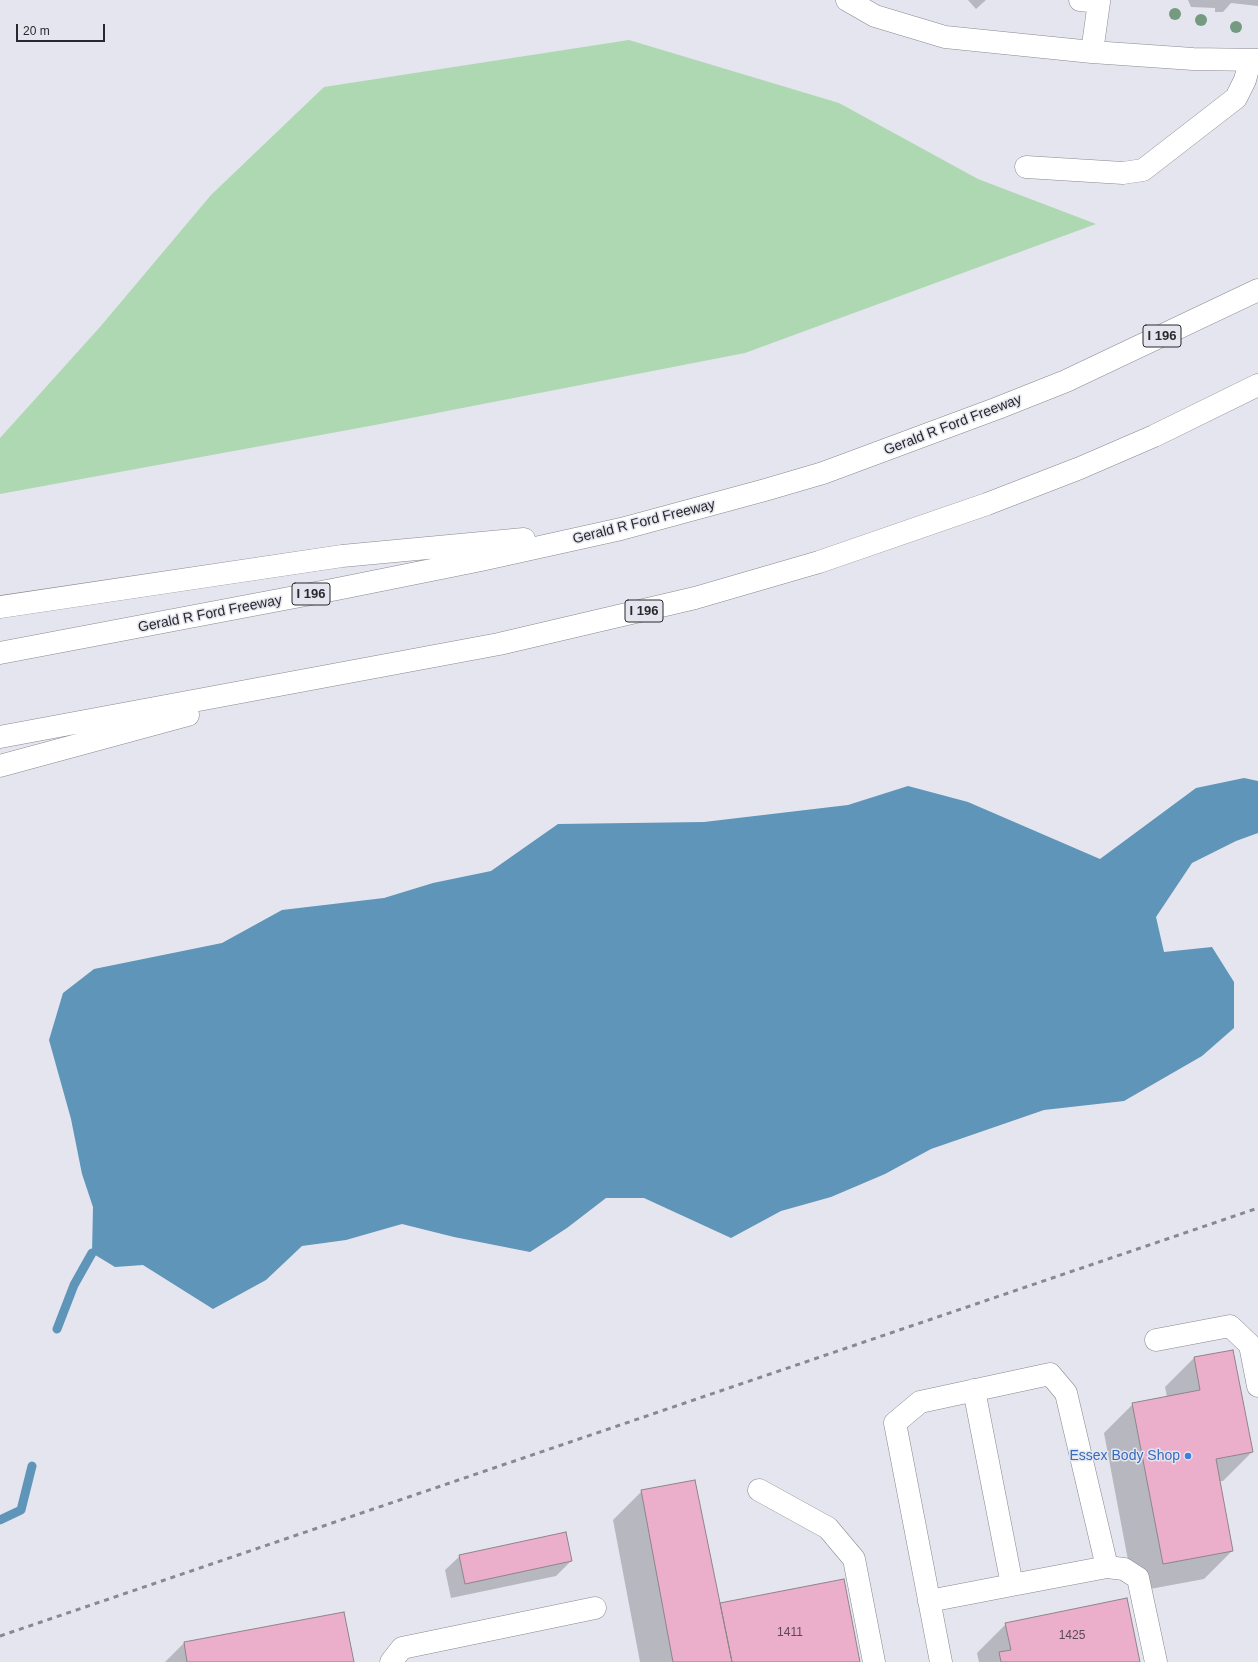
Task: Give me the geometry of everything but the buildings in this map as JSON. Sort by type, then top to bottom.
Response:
[{"type":"main road","points":[[847,0],[875,16],[945,37],[1092,52],[1254,61],[1236,98],[1143,170],[1123,173],[1026,166]]},
{"type":"main road","points":[[1092,52],[1094,1]]},
{"type":"main road","name":"Gerald R Ford Freeway","points":[[0,653],[360,585],[481,560],[621,529],[713,505],[824,473],[963,422],[1066,381],[1258,290]]},
{"type":"main road","name":"I 196","points":[[0,737],[499,644],[616,618],[695,598],[819,562],[987,504],[1080,468],[1154,436],[1258,385]]},
{"type":"main road","points":[[0,607],[342,556],[621,529]]},
{"type":"main road","points":[[0,766],[356,670]]},
{"type":"main road","points":[[1156,1340],[1230,1326],[1250,1345],[1258,1386]]},
{"type":"main road","points":[[941,1662],[894,1423],[920,1402],[1050,1374],[1066,1393],[1107,1567]]},
{"type":"main road","points":[[974,1390],[1012,1585]]},
{"type":"main road","points":[[759,1490],[828,1528],[854,1559],[874,1662]]},
{"type":"main road","points":[[929,1601],[1107,1567],[1124,1569],[1138,1578],[1156,1662]]},
{"type":"main road","points":[[391,1662],[402,1648],[595,1608]]},
{"type":"green space","points":[[629,40],[839,103],[978,179],[1096,224],[745,353],[375,425],[0,494],[0,438],[100,327],[211,195],[324,87]]},
{"type":"water","points":[[1244,778],[1258,781],[1258,833],[1236,841],[1192,863],[1156,917],[1164,952],[1212,947],[1234,982],[1234,1028],[1202,1056],[1124,1101],[1044,1110],[931,1149],[885,1174],[831,1197],[781,1211],[731,1238],[644,1198],[606,1198],[567,1228],[530,1252],[454,1237],[402,1224],[346,1240],[302,1246],[266,1280],[213,1309],[143,1265],[115,1267],[92,1253],[93,1207],[82,1174],[71,1119],[49,1040],[63,993],[94,969],[222,943],[282,910],[384,898],[433,883],[491,871],[558,824],[704,822],[848,805],[908,786],[968,802],[1100,859],[1196,788]]},
{"type":"waterway","points":[[57,1329],[74,1285],[92,1253]]},
{"type":"waterway","points":[[0,1520],[21,1510],[32,1466]]},
{"type":"railway","points":[[0,1636],[1258,1208]]},
{"type":"place","name":"Essex Body Shop","points":[[1188,1456]]}]
